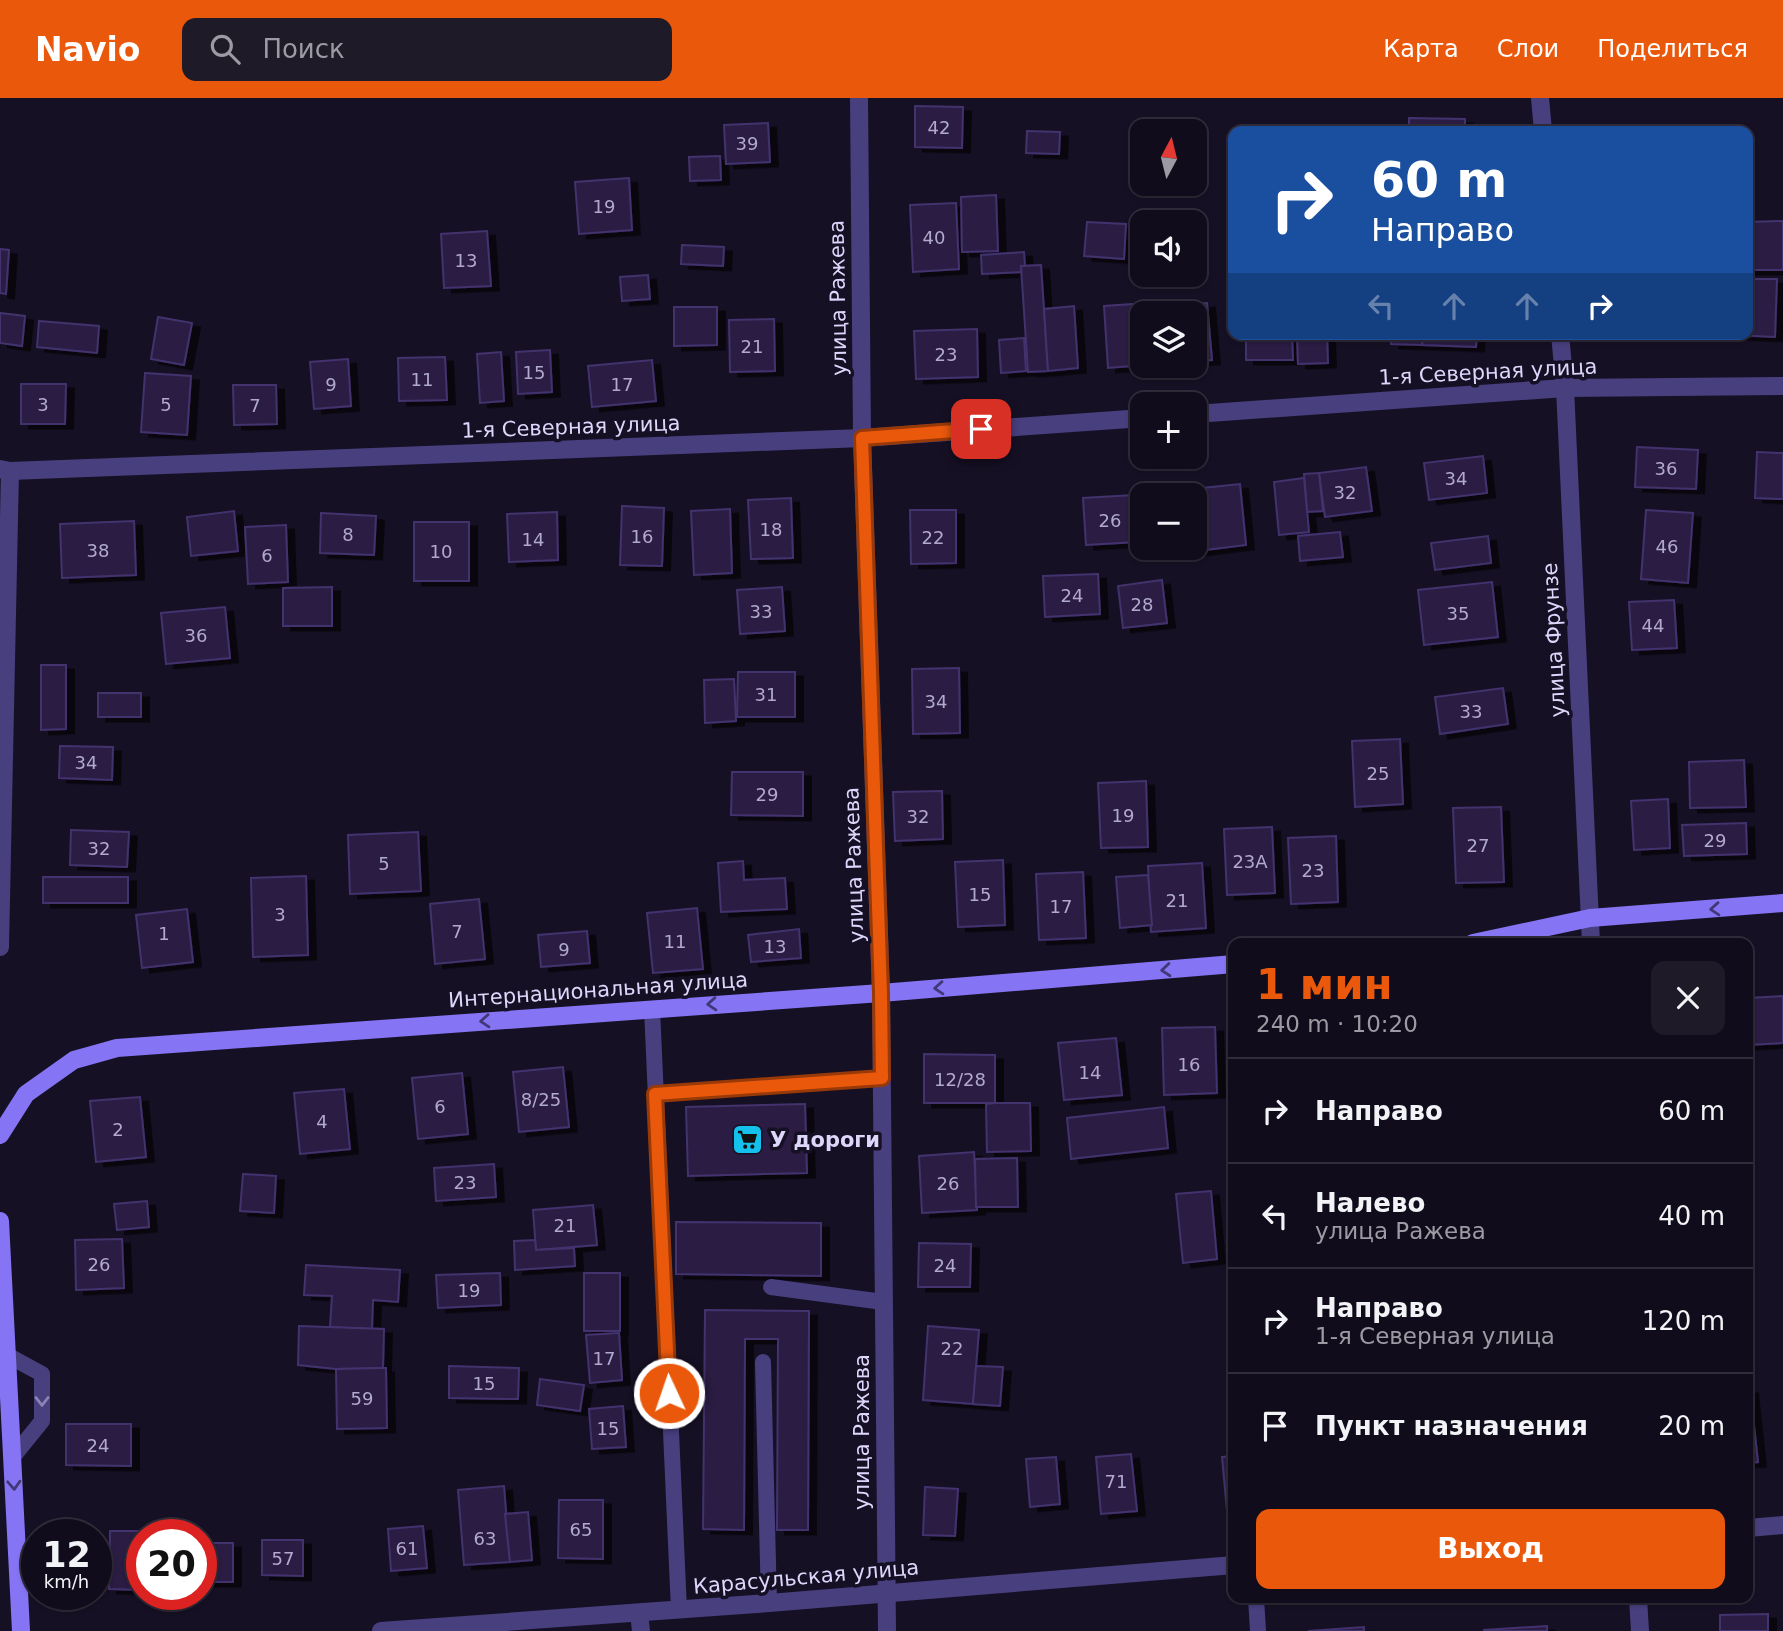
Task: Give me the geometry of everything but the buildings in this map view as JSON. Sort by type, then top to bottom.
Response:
[{"type":"main road","points":[[1496,938],[1590,918],[1783,903]]},
{"type":"main road","name":"Интернациональная улица","points":[[0,1135],[26,1094],[74,1060],[117,1048],[881,993],[1228,964]]},
{"type":"main road","points":[[0,1221],[21,1631]]},
{"type":"street","name":"улица Ражева","points":[[859,98],[862,438],[881,993],[887,1631]]},
{"type":"street","points":[[1540,98],[1543,126]]},
{"type":"street","name":"улица Фрунзе","points":[[1561,340],[1591,938]]},
{"type":"street","name":"1-я Северная улица","points":[[1207,413],[1565,388],[1783,386]]},
{"type":"street","name":"1-я Северная улица","points":[[5,470],[862,438],[1130,419]]},
{"type":"street","points":[[0,947],[5,470]]},
{"type":"street","points":[[1753,1528],[1783,1525]]},
{"type":"street","name":"Карасульская улица","points":[[381,1631],[640,1622],[679,1610],[1228,1566]]},
{"type":"street","points":[[1638,1603],[1640,1631]]},
{"type":"lane","points":[[652,1009],[679,1610]]},
{"type":"lane","points":[[655,1094],[882,1078]]},
{"type":"lane","points":[[771,1287],[883,1302]]},
{"type":"lane","points":[[7,1355],[42,1374],[42,1421],[12,1458]]},
{"type":"lane","points":[[764,1362],[769,1603]]},
{"type":"lane","points":[[1256,1603],[1258,1631]]},
{"type":"place","name":"У дороги","points":[[747,1140]]},
{"type":"route","points":[[669,1393],[655,1094],[882,1078],[862,438],[981,429]]}]
